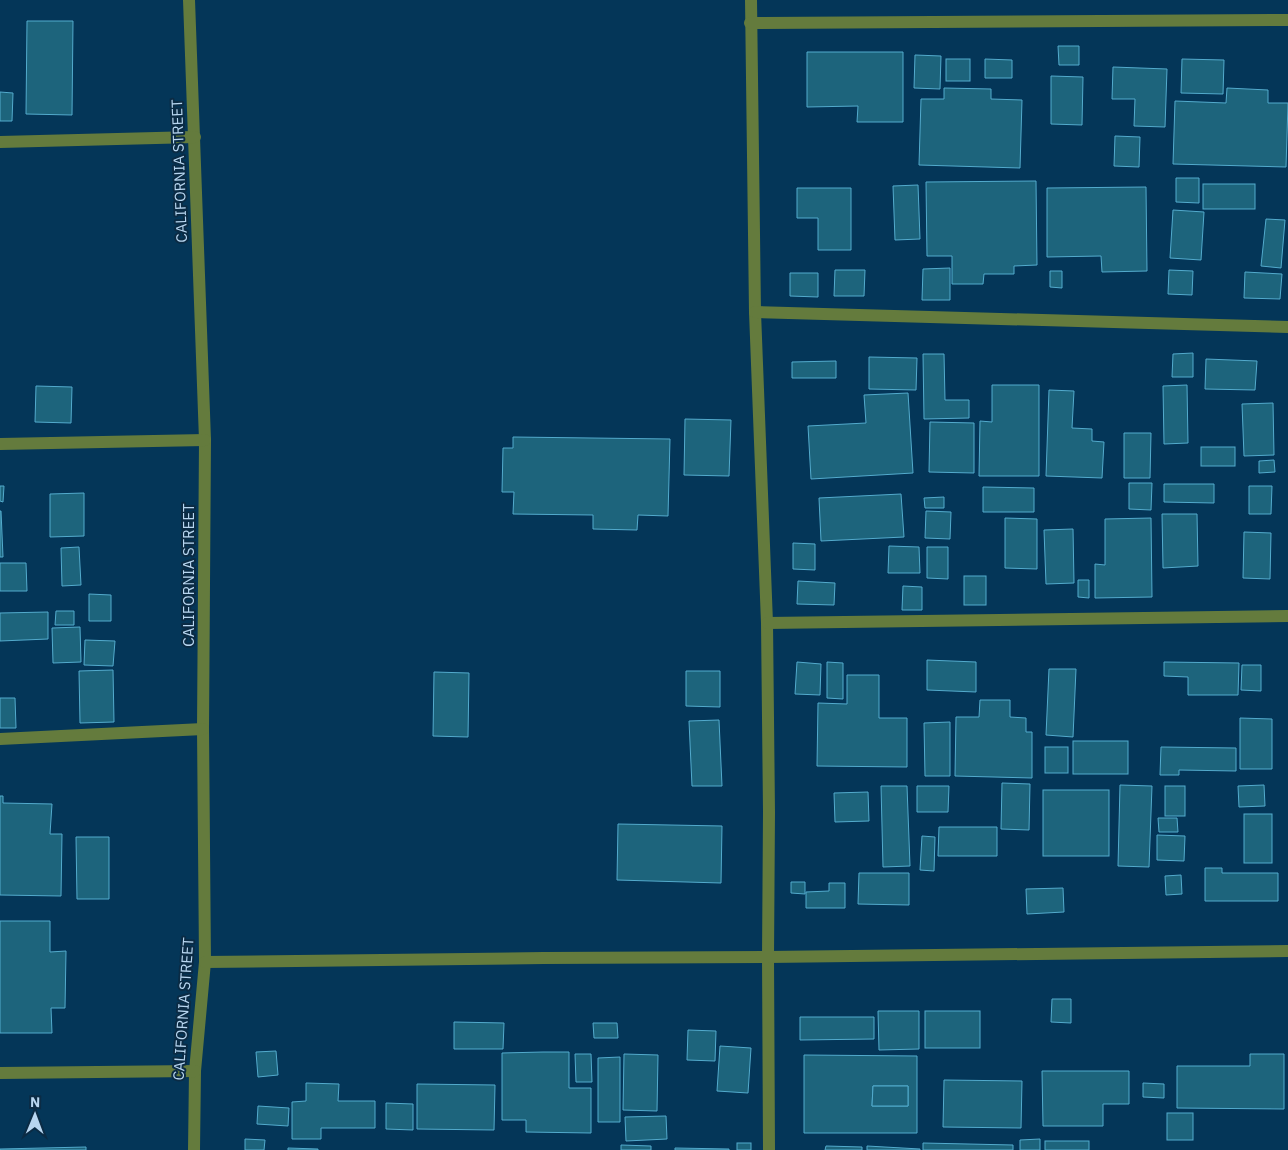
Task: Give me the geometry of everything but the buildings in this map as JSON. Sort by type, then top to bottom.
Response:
[{"type":"street","name":"CALIFORNIA STREET","points":[[189,0],[205,440],[203,729],[205,962],[194,1071],[194,1150]]},
{"type":"street","points":[[751,0],[755,312],[767,623],[769,1150]]},
{"type":"street","points":[[750,23],[1288,20]]},
{"type":"street","points":[[0,142],[195,137]]},
{"type":"street","points":[[755,312],[1288,327]]},
{"type":"street","points":[[0,444],[205,440]]},
{"type":"street","points":[[767,623],[1288,616]]},
{"type":"street","points":[[0,739],[203,729]]},
{"type":"street","points":[[205,962],[1288,950]]},
{"type":"street","points":[[0,1073],[194,1071]]}]
